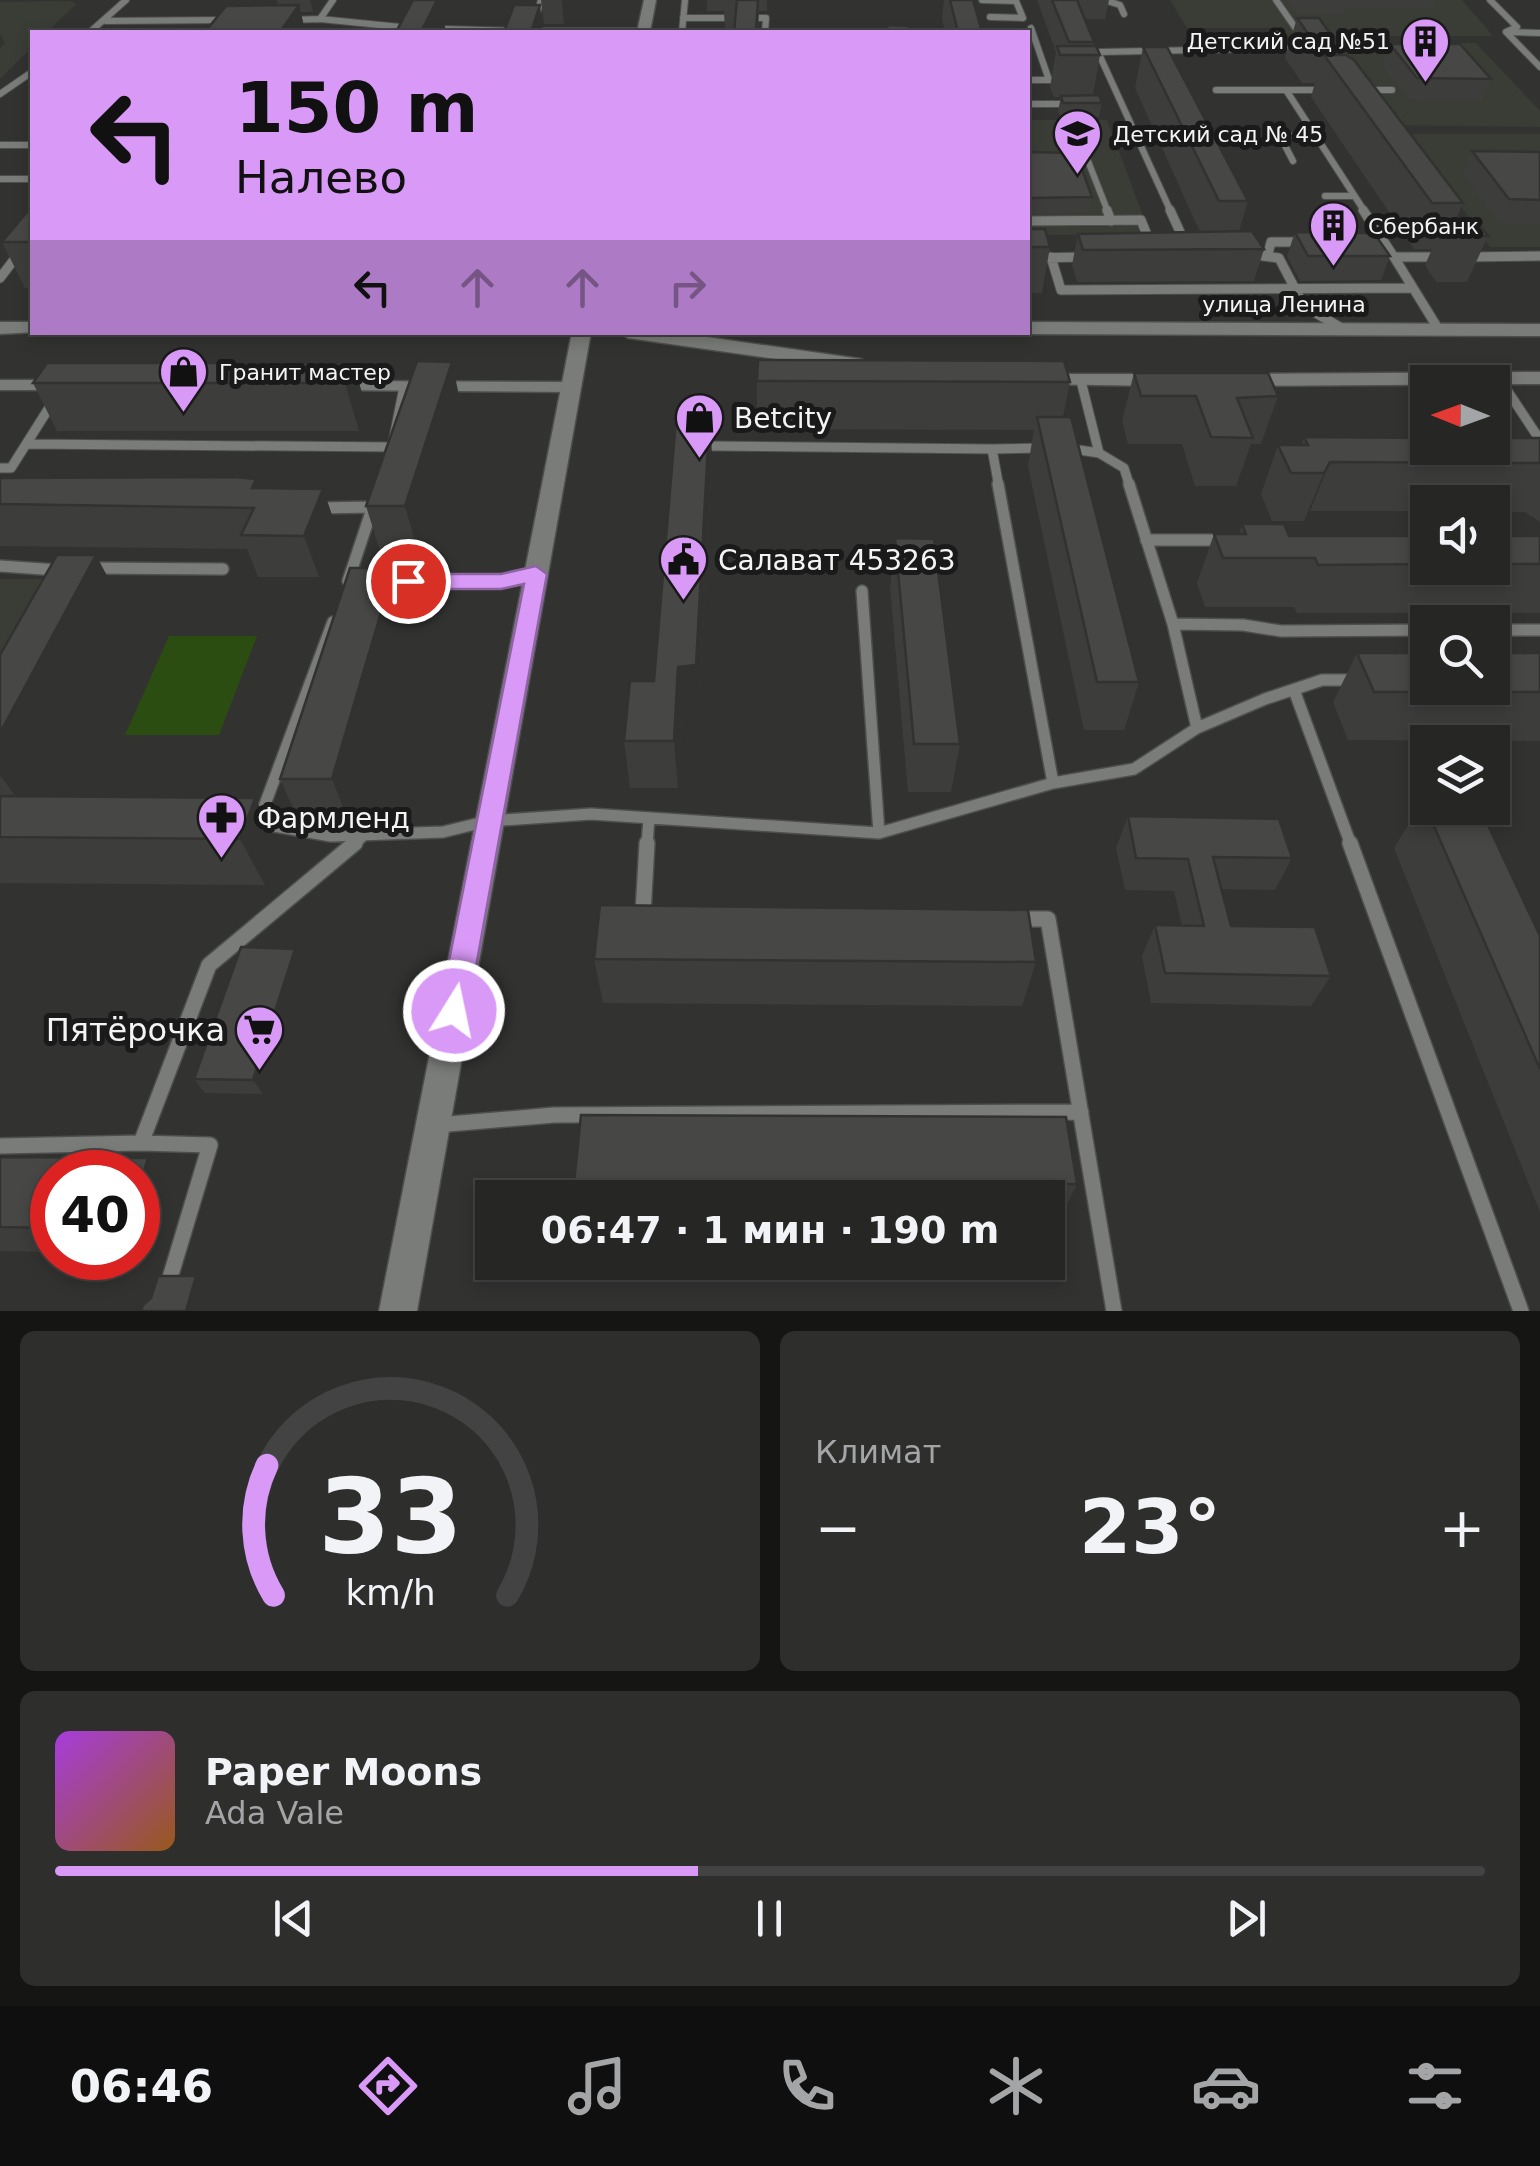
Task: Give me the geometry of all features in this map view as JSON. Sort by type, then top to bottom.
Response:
[{"type":"street","points":[[644,30],[650,0]]},
{"type":"street","points":[[0,328],[30,328]]},
{"type":"street","name":"улица Ленина","points":[[1030,328],[1540,330]]},
{"type":"street","points":[[398,1311],[581,335]]},
{"type":"street","points":[[649,335],[888,369]]},
{"type":"street","points":[[1510,378],[1540,378]]},
{"type":"street","points":[[1220,380],[1410,379]]},
{"type":"street","points":[[1015,380],[1180,380]]},
{"type":"street","points":[[0,385],[73,386]]},
{"type":"street","points":[[310,386],[572,388]]},
{"type":"lane","points":[[93,30],[126,0]]},
{"type":"lane","points":[[320,19],[333,0]]},
{"type":"lane","points":[[532,30],[541,0]]},
{"type":"lane","points":[[682,30],[686,0]]},
{"type":"lane","points":[[990,17],[1022,18],[1016,0],[982,0],[993,30]]},
{"type":"lane","points":[[1104,0],[1120,5],[1124,14]]},
{"type":"lane","points":[[1276,0],[1300,36]]},
{"type":"lane","points":[[1490,0],[1517,26],[1506,32]]},
{"type":"lane","points":[[683,18],[766,18],[765,30]]},
{"type":"lane","points":[[722,30],[723,18]]},
{"type":"lane","points":[[281,20],[320,19],[409,30]]},
{"type":"lane","points":[[106,21],[242,20]]},
{"type":"lane","points":[[1030,28],[1031,40],[1049,80]]},
{"type":"lane","points":[[1506,32],[1540,33]]},
{"type":"lane","points":[[1506,32],[1540,66]]},
{"type":"lane","points":[[1172,254],[1190,254],[1098,52],[1310,48]]},
{"type":"lane","points":[[0,94],[30,73]]},
{"type":"lane","points":[[1216,90],[1338,90],[1328,76]]},
{"type":"lane","points":[[1030,80],[1080,80]]},
{"type":"lane","points":[[1095,80],[1110,80]]},
{"type":"lane","points":[[1286,90],[1439,330]]},
{"type":"lane","points":[[1356,90],[1392,90]]},
{"type":"lane","points":[[1030,104],[1084,104]]},
{"type":"lane","points":[[1102,104],[1121,104]]},
{"type":"lane","points":[[1293,161],[1280,136],[1316,136]]},
{"type":"lane","points":[[0,145],[30,144]]},
{"type":"lane","points":[[1058,161],[1088,160],[1110,221]]},
{"type":"lane","points":[[0,179],[30,179]]},
{"type":"lane","points":[[1325,196],[1354,196]]},
{"type":"lane","points":[[1030,220],[1141,220],[1154,254],[1141,254]]},
{"type":"lane","points":[[0,278],[30,239]]},
{"type":"lane","points":[[1268,254],[1272,242],[1309,242]]},
{"type":"lane","points":[[1365,242],[1384,242]]},
{"type":"lane","points":[[1229,254],[1268,254],[1278,258],[1304,306],[1342,329]]},
{"type":"lane","points":[[1030,258],[1100,256]]},
{"type":"lane","points":[[1394,257],[1540,256]]},
{"type":"lane","points":[[1051,258],[1061,290],[1412,288]]},
{"type":"lane","points":[[1081,381],[1099,453]]},
{"type":"lane","points":[[0,468],[11,468],[73,386]]},
{"type":"lane","points":[[387,462],[404,386]]},
{"type":"lane","points":[[1510,396],[1540,440]]},
{"type":"lane","points":[[27,444],[392,447]]},
{"type":"lane","points":[[710,446],[1081,448],[1099,453],[1124,468],[1172,624],[1197,728]]},
{"type":"lane","points":[[992,449],[1053,783]]},
{"type":"lane","points":[[258,822],[377,492]]},
{"type":"lane","points":[[304,508],[372,507]]},
{"type":"lane","points":[[1146,540],[1240,540]]},
{"type":"lane","points":[[0,566],[56,573],[223,568]]},
{"type":"lane","points":[[348,581],[501,582],[536,574]]},
{"type":"lane","points":[[862,591],[879,833]]},
{"type":"lane","points":[[1172,624],[1242,625],[1280,631],[1410,630]]},
{"type":"lane","points":[[1510,630],[1540,630]]},
{"type":"lane","points":[[238,823],[258,822],[331,836],[443,832],[488,821],[591,814],[879,833],[1053,783],[1134,769],[1197,728],[1322,680],[1375,680]]},
{"type":"lane","points":[[1294,690],[1521,1311]]},
{"type":"lane","points":[[649,818],[643,913],[650,921],[664,923]]},
{"type":"lane","points":[[141,1143],[209,965],[364,834]]},
{"type":"lane","points":[[1009,920],[1048,919],[1114,1311]]},
{"type":"lane","points":[[432,1125],[554,1115],[1082,1112]]},
{"type":"lane","points":[[0,1146],[210,1145],[160,1311]]},
{"type":"shaded area","points":[[1170,0],[1462,0],[1493,36],[1280,36],[1276,28],[1187,28]]},
{"type":"shaded area","points":[[0,2],[76,4],[49,30],[30,30],[30,49],[0,79]]},
{"type":"shaded area","points":[[1313,43],[1476,43],[1540,111],[1540,127],[1372,125]]},
{"type":"shaded area","name":"Детский сад № 45","points":[[1030,120],[1107,120],[1150,234],[1030,235]]},
{"type":"shaded area","points":[[1410,134],[1540,134],[1540,247],[1490,247]]},
{"type":"shaded area","points":[[0,579],[48,579],[0,663]]},
{"type":"green space","points":[[169,636],[257,636],[219,735],[125,735]]},
{"type":"building","points":[[413,0],[437,0],[422,30],[397,30]]},
{"type":"building","points":[[737,0],[758,0],[756,30],[734,30]]},
{"type":"building","points":[[950,0],[973,0],[981,30],[958,30]]},
{"type":"building","points":[[1052,0],[1077,0],[1094,42],[1069,42]]},
{"type":"building","points":[[299,5],[281,30],[207,30],[226,6]]},
{"type":"building","points":[[514,5],[540,5],[532,30],[505,30]]},
{"type":"building","points":[[1297,18],[1319,18],[1336,42],[1314,42]]},
{"type":"building","points":[[887,25],[909,26],[910,30],[888,30]]},
{"type":"building","points":[[1390,44],[1460,44],[1491,79],[1417,78]]},
{"type":"building","points":[[1057,46],[1096,46],[1100,55],[1060,55]]},
{"type":"building","points":[[1143,47],[1167,47],[1248,201],[1219,201]]},
{"type":"building","points":[[1324,55],[1346,55],[1354,60],[1463,203],[1432,203]]},
{"type":"building","points":[[1099,95],[1102,103],[1063,103],[1061,96]]},
{"type":"building","points":[[1472,151],[1540,152],[1540,200],[1509,199]]},
{"type":"building","points":[[1030,152],[1076,153],[1092,197],[1030,198]]},
{"type":"building","points":[[30,208],[30,242],[2,242]]},
{"type":"building","points":[[1444,219],[1475,219],[1488,236],[1456,236]]},
{"type":"building","points":[[1030,229],[1045,229],[1050,247],[1030,247]]},
{"type":"building","points":[[1252,231],[1264,249],[1083,250],[1078,234]]},
{"type":"building","points":[[1295,232],[1374,233],[1390,256],[1308,256]]},
{"type":"building","points":[[758,360],[1064,361],[1070,382],[757,381]]},
{"type":"building","points":[[417,361],[452,362],[405,506],[366,506]]},
{"type":"building","points":[[47,363],[353,363],[345,383],[33,383]]},
{"type":"building","points":[[1134,373],[1268,373],[1278,396],[1237,398],[1253,438],[1211,437],[1196,396],[1141,396]]},
{"type":"building","points":[[677,408],[710,408],[696,665],[678,667],[674,741],[624,741],[630,681],[654,681]]},
{"type":"building","points":[[1037,417],[1071,417],[1139,682],[1097,682]]},
{"type":"building","points":[[1304,437],[1410,438],[1410,462],[1330,462],[1324,473],[1291,473],[1278,445],[1308,445]]},
{"type":"building","points":[[1510,438],[1540,438],[1540,463],[1510,463]]},
{"type":"building","points":[[0,478],[256,479],[252,488],[323,489],[304,536],[241,535],[254,508],[0,504]]},
{"type":"building","points":[[1242,524],[1284,524],[1289,536],[1410,536],[1410,564],[1318,565],[1315,558],[1223,558],[1214,534],[1246,534]]},
{"type":"building","points":[[1510,536],[1540,536],[1540,564],[1510,564]]},
{"type":"building","points":[[895,538],[934,539],[960,744],[914,744]]},
{"type":"building","points":[[57,555],[96,555],[0,733],[0,655]]},
{"type":"building","points":[[350,568],[394,568],[332,779],[280,779]]},
{"type":"building","points":[[1357,653],[1410,653],[1410,692],[1374,692]]},
{"type":"building","points":[[1510,653],[1540,653],[1540,692],[1510,692]]},
{"type":"building","points":[[0,796],[255,798],[240,839],[0,837]]},
{"type":"building","points":[[1128,816],[1279,819],[1292,858],[1213,857],[1231,926],[1315,927],[1331,976],[1165,973],[1155,925],[1204,926],[1188,859],[1136,858]]},
{"type":"building","points":[[1433,825],[1488,825],[1540,936],[1540,1069]]},
{"type":"building","points":[[600,905],[1028,910],[1036,962],[594,959]]},
{"type":"building","points":[[241,947],[295,949],[253,1080],[194,1079]]},
{"type":"building","points":[[581,1115],[1066,1117],[1077,1184],[1065,1184],[1065,1180],[574,1180]]},
{"type":"building","points":[[0,1157],[30,1157],[30,1228],[0,1227]]},
{"type":"building","points":[[160,1276],[196,1276],[186,1311],[141,1311]]},
{"type":"place","name":"Детский сад №51","points":[[1425,84]]},
{"type":"place","name":"Детский сад № 45","points":[[1078,176]]},
{"type":"place","name":"Сбербанк","points":[[1333,268]]},
{"type":"place","name":"Гранит мастер","points":[[184,414]]},
{"type":"place","name":"Betcity","points":[[699,460]]},
{"type":"place","name":"Салават 453263","points":[[683,602]]},
{"type":"place","name":"Фармленд","points":[[222,860]]},
{"type":"place","name":"Пятёрочка","points":[[260,1072]]},
{"type":"route","points":[[408,581],[501,582],[536,574],[454,1011]]}]
